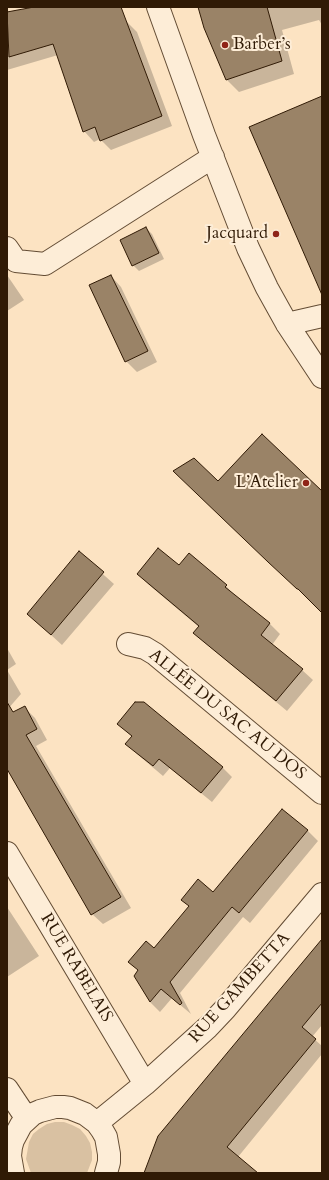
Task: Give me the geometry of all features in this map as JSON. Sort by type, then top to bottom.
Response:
[{"type":"street","points":[[158,7],[248,248],[267,288],[287,324],[322,377]]},
{"type":"street","points":[[7,248],[16,261],[45,264],[213,157]]},
{"type":"street","points":[[287,324],[322,316]]},
{"type":"street","name":"ALLÉE DU SAC AU DOS","points":[[128,644],[145,648],[155,654],[322,793]]},
{"type":"street","name":"RUE RABELAIS","points":[[7,853],[145,1084]]},
{"type":"street","name":"RUE GAMBETTA","points":[[97,1123],[145,1084],[208,1027],[322,894]]},
{"type":"street","points":[[7,1090],[27,1119]]},
{"type":"street","points":[[13,1173],[10,1156],[11,1147],[17,1132],[27,1119],[40,1111],[55,1107],[62,1107],[78,1110],[85,1114],[97,1123],[102,1130],[108,1145],[109,1162],[106,1173]]},
{"type":"shaded area","points":[[64,1122],[72,1125],[80,1129],[86,1136],[90,1143],[92,1152],[92,1160],[87,1173],[31,1173],[26,1159],[29,1142],[33,1134],[39,1129],[47,1124]]},
{"type":"building","points":[[34,7],[121,7],[162,116],[100,141],[95,127],[83,132],[53,44],[9,57],[7,12]]},
{"type":"building","points":[[198,7],[267,7],[282,61],[226,80],[204,28]]},
{"type":"building","points":[[322,96],[322,295],[249,127]]},
{"type":"building","points":[[146,227],[159,253],[132,266],[120,240]]},
{"type":"building","points":[[111,275],[148,351],[125,362],[89,285]]},
{"type":"building","points":[[262,434],[322,491],[322,613],[173,471],[194,458],[218,481]]},
{"type":"building","points":[[158,548],[179,565],[189,553],[227,585],[225,587],[270,623],[261,635],[303,669],[276,701],[193,633],[199,626],[137,574]]},
{"type":"building","points":[[79,551],[104,572],[51,635],[27,614]]},
{"type":"building","points":[[7,702],[13,712],[25,706],[37,729],[26,735],[121,897],[91,915],[7,769]]},
{"type":"building","points":[[135,702],[144,702],[223,767],[201,793],[159,759],[153,766],[125,744],[132,736],[117,724]]},
{"type":"building","points":[[282,809],[308,830],[239,913],[232,907],[170,982],[182,1003],[180,1005],[161,989],[150,1002],[134,976],[138,970],[128,962],[146,941],[154,948],[189,906],[181,900],[198,879],[213,892]]},
{"type":"building","points":[[322,939],[322,1003],[302,1027],[316,1039],[227,1147],[258,1173],[144,1173],[158,1136]]},
{"type":"place","name":"Barber’s","points":[[225,45]]},
{"type":"place","name":"Jacquard","points":[[276,234]]},
{"type":"place","name":"L’Atelier","points":[[306,483]]}]
